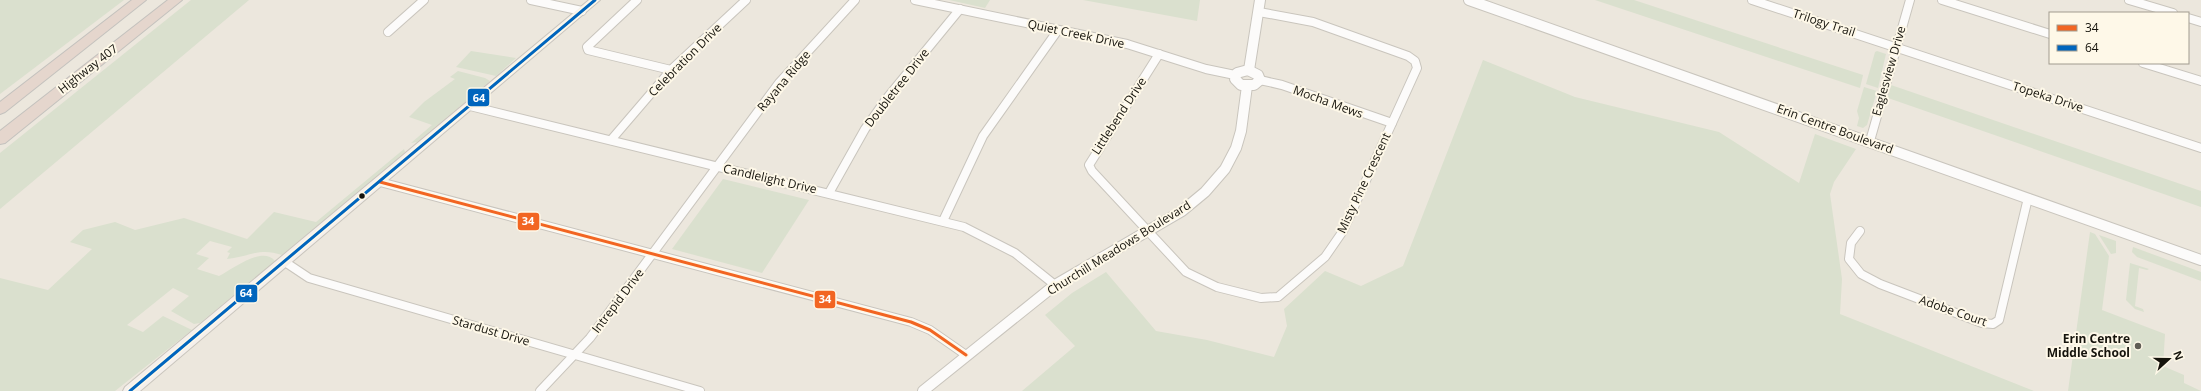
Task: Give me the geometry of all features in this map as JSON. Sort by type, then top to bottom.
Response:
[{"type":"highway","name":"Highway 407","points":[[0,108],[140,0]]},
{"type":"highway","name":"Highway 407","points":[[0,139],[176,0]]},
{"type":"main road","points":[[130,391],[286,262],[595,0]]},
{"type":"street","points":[[388,32],[424,0]]},
{"type":"street","points":[[531,0],[582,11]]},
{"type":"street","points":[[637,0],[593,39],[587,47],[588,50],[671,70]]},
{"type":"street","name":"Celebration Drive","points":[[611,140],[671,70],[746,0]]},
{"type":"street","name":"Rayana Ridge","points":[[718,166],[779,84],[855,0]]},
{"type":"street","name":"Quiet Creek Drive","points":[[915,0],[1127,44],[1206,69],[1235,75]]},
{"type":"street","points":[[1249,70],[1260,0]]},
{"type":"street","name":"Erin Centre Boulevard","points":[[1469,0],[1870,141],[2201,260]]},
{"type":"street","name":"Trilogy Trail","points":[[1752,0],[1896,46]]},
{"type":"street","name":"Eaglesview Drive","points":[[1870,141],[1910,0]]},
{"type":"street","points":[[1942,0],[2049,34]]},
{"type":"street","points":[[2129,0],[2169,12]]},
{"type":"street","name":"Doubletree Drive","points":[[829,192],[865,129],[887,98],[960,9]]},
{"type":"street","name":"Misty Pine Crescent","points":[[1147,232],[1174,261],[1198,279],[1217,287],[1261,298],[1278,297],[1319,262],[1335,244],[1343,232],[1417,68],[1415,62],[1408,56],[1313,22],[1259,12]]},
{"type":"street","points":[[2189,18],[2201,22]]},
{"type":"street","points":[[943,221],[955,198],[982,136],[1058,30]]},
{"type":"street","name":"Topeka Drive","points":[[1896,46],[2201,148]]},
{"type":"street","name":"Littlebend Drive","points":[[1147,232],[1092,171],[1089,165],[1159,54]]},
{"type":"street","points":[[2146,64],[2201,81]]},
{"type":"street","points":[[1249,70],[1258,75],[1262,80],[1254,85],[1247,86],[1237,82],[1235,75],[1240,71],[1249,70]]},
{"type":"street","name":"Mocha Mews","points":[[1262,80],[1282,85],[1392,123]]},
{"type":"street","name":"Churchill Meadows Boulevard","points":[[923,391],[966,355],[1056,285],[1147,232],[1195,201],[1225,169],[1237,142],[1247,86]]},
{"type":"street","name":"Candlelight Drive","points":[[470,106],[829,192],[964,227],[1000,244],[1015,253],[1056,285]]},
{"type":"street","name":"Intrepid Drive","points":[[540,391],[575,356],[718,166]]},
{"type":"street","points":[[380,182],[911,322],[930,330],[966,355]]},
{"type":"street","name":"Adobe Court","points":[[1860,231],[1851,243],[1849,260],[1861,274],[1880,284],[1982,323],[1993,324],[1999,320],[2028,198]]},
{"type":"street","name":"Stardust Drive","points":[[286,262],[309,278],[700,391]]},
{"type":"green space","points":[[0,0],[124,0],[0,94]]},
{"type":"green space","points":[[191,0],[249,0],[0,209],[0,153]]},
{"type":"green space","points":[[949,0],[990,0],[985,8]]},
{"type":"green space","points":[[1083,0],[1200,0],[1197,21]]},
{"type":"green space","points":[[1595,0],[1634,0],[1863,75],[1860,88]]},
{"type":"green space","points":[[471,51],[516,58],[496,76],[456,67]]},
{"type":"green space","points":[[1877,51],[1886,54],[1878,88],[1866,84],[1875,52]]},
{"type":"green space","points":[[1483,60],[1575,97],[1719,132],[1799,183],[1815,134],[1856,149],[1834,182],[1830,194],[1842,279],[1840,314],[2034,391],[1022,391],[1075,346],[1045,315],[1072,293],[1106,272],[1156,331],[1207,340],[1274,357],[1287,326],[1284,309],[1325,271],[1361,286],[1403,266]]},
{"type":"green space","points":[[458,71],[485,78],[490,81],[417,142],[411,143],[432,125],[409,117],[424,102],[455,79],[450,77]]},
{"type":"green space","points":[[1891,85],[2201,191],[2201,207],[1888,98]]},
{"type":"green space","points":[[1864,87],[1877,91],[1867,125],[1863,128],[1857,126],[1859,118],[1857,111]]},
{"type":"green space","points":[[404,149],[405,152],[282,255],[260,252],[227,259],[230,253],[227,252],[232,247],[210,241],[196,254],[209,258],[197,269],[219,276],[239,264],[255,257],[269,257],[275,261],[200,323],[194,324],[171,311],[189,296],[173,288],[127,325],[143,332],[163,316],[192,330],[115,391],[0,391],[0,278],[48,290],[92,249],[70,242],[83,230],[115,222],[135,230],[184,218],[247,239],[274,212],[316,222]]},
{"type":"green space","points":[[723,179],[809,200],[762,273],[672,249]]},
{"type":"green space","points":[[2090,232],[2095,234],[2109,256],[2102,310],[2165,334],[2163,366],[2184,375],[2184,383],[2201,391],[2068,391]]},
{"type":"green space","points":[[2099,235],[2116,241],[2116,253],[2111,254]]},
{"type":"green space","points":[[2133,247],[2201,272],[2201,281],[2137,257],[2132,252]]},
{"type":"green space","points":[[2130,263],[2149,269],[2139,268],[2135,306],[2143,309],[2144,312],[2135,309],[2126,300]]},
{"type":"transit line","name":"64","points":[[130,391],[595,0]]},
{"type":"transit line","name":"34","points":[[380,182],[911,322],[930,330],[966,355]]},
{"type":"place","name":"Erin Centre Middle School","points":[[2138,346]]}]
